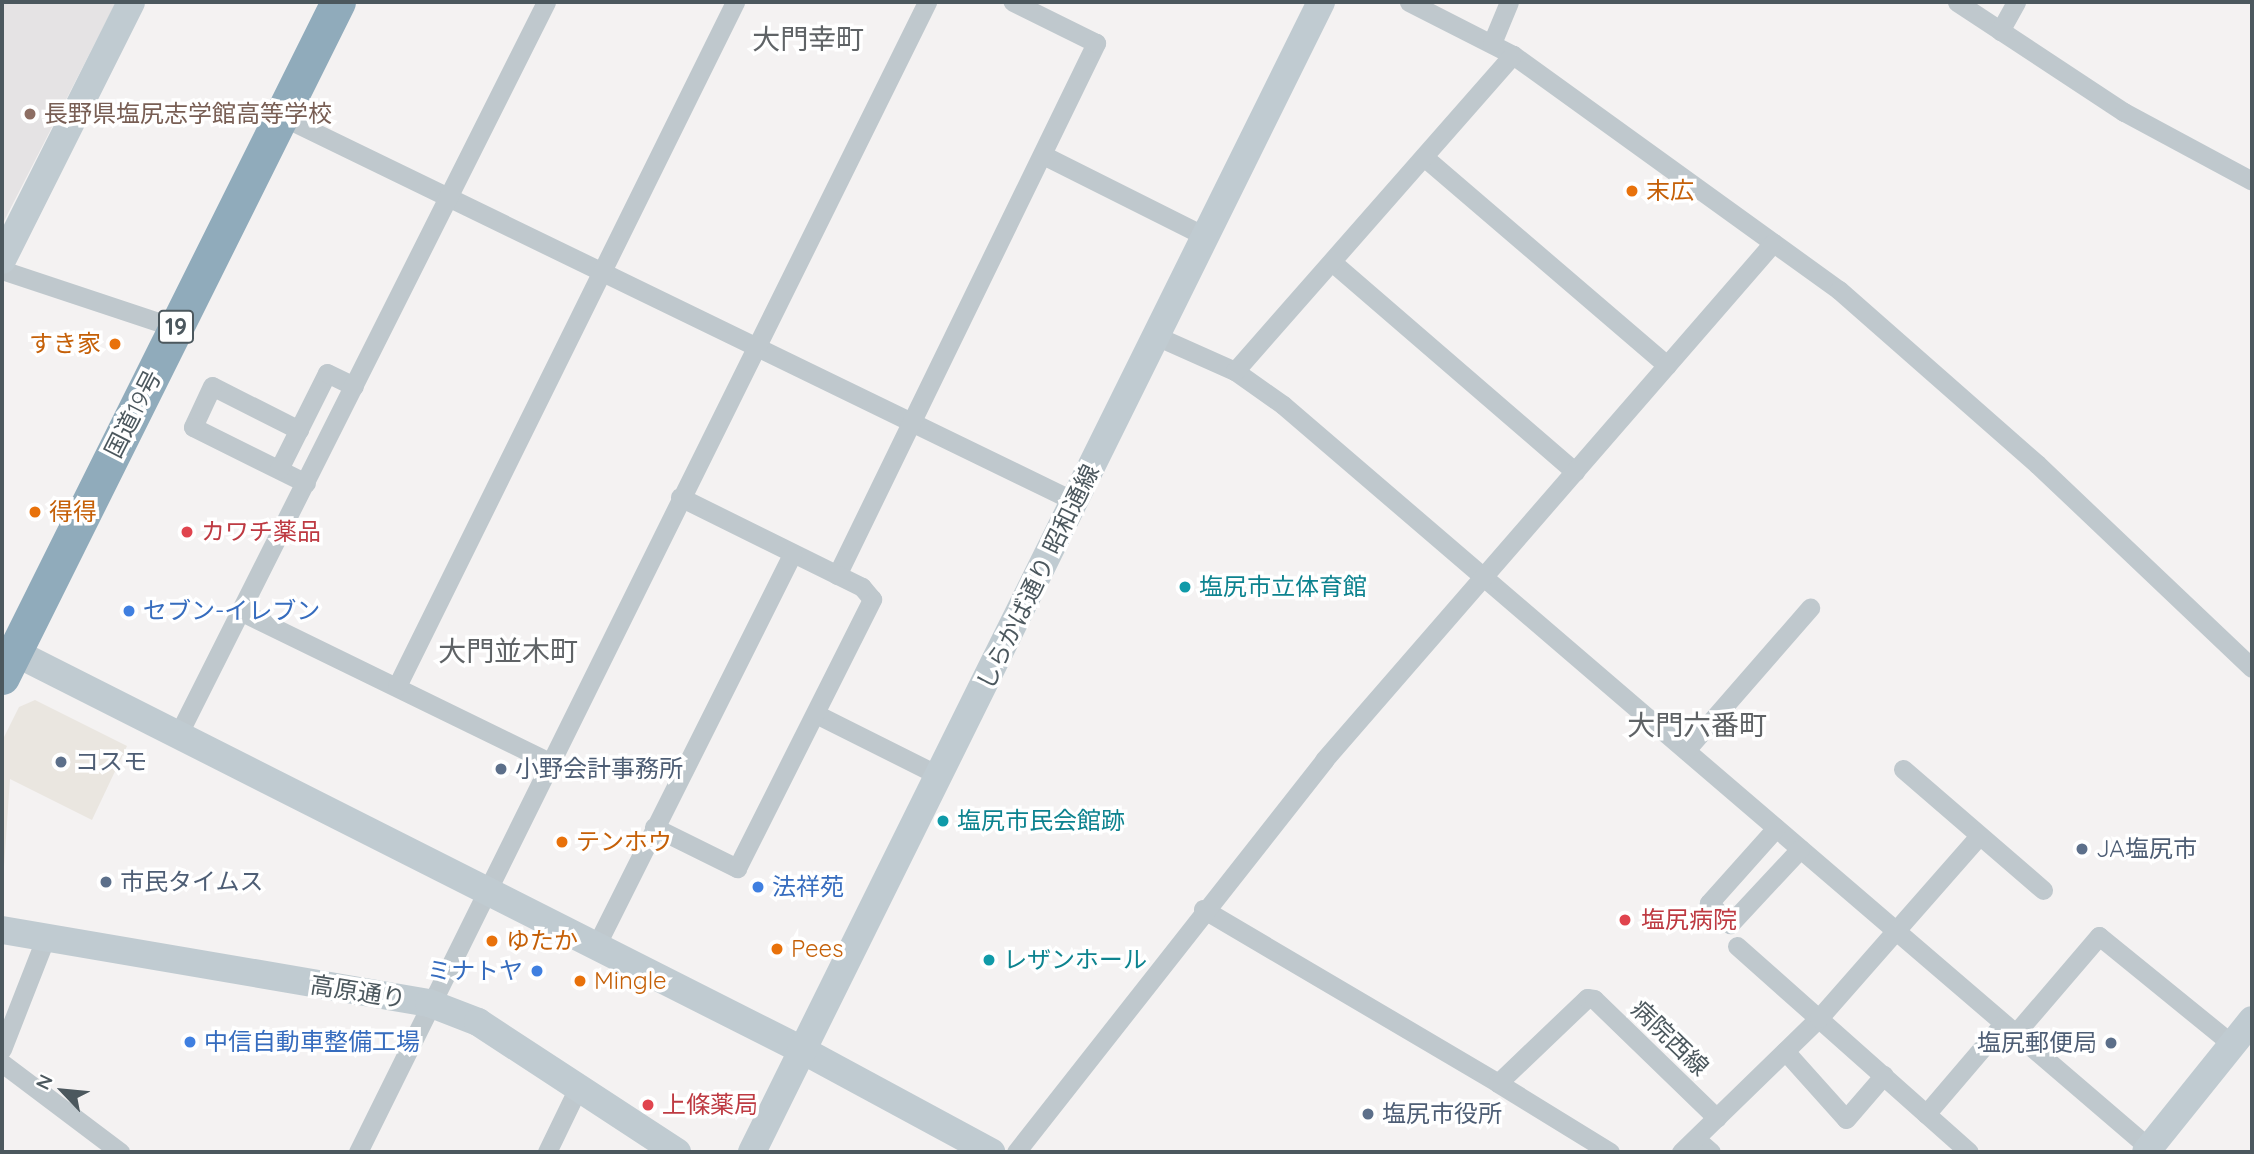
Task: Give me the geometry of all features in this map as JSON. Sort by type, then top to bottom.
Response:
[{"type":"highway","name":"国道19号","points":[[8,664],[279,115],[338,2]]},
{"type":"street","points":[[2,260],[131,2]]},
{"type":"street","points":[[178,736],[546,2]]},
{"type":"street","points":[[397,686],[735,2]]},
{"type":"street","points":[[358,1152],[429,1003],[927,2]]},
{"type":"street","points":[[836,575],[1096,43],[1013,2]]},
{"type":"street","name":"しらかば通り 昭和通線","points":[[752,1152],[1076,502],[1203,235],[1321,2]]},
{"type":"street","points":[[1409,2],[1513,55],[1839,290],[2026,455],[2252,667]]},
{"type":"street","points":[[1492,43],[1509,2]]},
{"type":"street","points":[[1956,2],[2124,113],[2252,181]]},
{"type":"street","points":[[2000,31],[2016,2]]},
{"type":"street","points":[[1235,372],[1513,55]]},
{"type":"street","points":[[279,115],[1076,502]]},
{"type":"street","points":[[1043,155],[1203,235]]},
{"type":"street","points":[[1424,157],[1667,365]]},
{"type":"street","points":[[1016,1152],[1203,909],[1324,760],[1773,243]]},
{"type":"street","points":[[1332,262],[1575,472]]},
{"type":"street","points":[[2,270],[176,328]]},
{"type":"street","points":[[1154,335],[1235,372],[1283,405],[2150,1151],[2252,1020]]},
{"type":"street","points":[[279,469],[327,373],[354,386]]},
{"type":"street","points":[[299,430],[212,386],[193,427],[306,483]]},
{"type":"street","points":[[654,827],[737,868],[872,599],[862,587],[680,497]]},
{"type":"street","points":[[596,946],[792,554]]},
{"type":"street","points":[[1686,750],[1810,608]]},
{"type":"street","points":[[242,612],[549,762]]},
{"type":"street","points":[[8,664],[178,736],[804,1051],[991,1152]]},
{"type":"street","points":[[816,714],[940,776]]},
{"type":"street","points":[[1903,769],[2043,890]]},
{"type":"street","points":[[1776,828],[1709,903],[1731,924],[1800,849]]},
{"type":"street","points":[[1711,1152],[1689,1145],[1819,1018],[1898,933],[1979,836]]},
{"type":"street","points":[[1203,909],[1610,1152]]},
{"type":"street","name":"高原通り","points":[[2,930],[429,1003],[478,1022],[677,1152]]},
{"type":"street","points":[[1926,1114],[2099,936],[2233,1045]]},
{"type":"street","points":[[2,1049],[46,937]]},
{"type":"street","points":[[1737,946],[1969,1152]]},
{"type":"street","name":"病院西線","points":[[1498,1083],[1587,998],[1594,999],[1717,1118]]},
{"type":"street","points":[[1785,1051],[1846,1119],[1884,1075]]},
{"type":"street","points":[[2,1063],[120,1152]]},
{"type":"street","points":[[547,1152],[579,1088]]},
{"type":"shaded area","name":"長野県塩尻志学館高等学校","points":[[2,2],[116,2],[2,225]]},
{"type":"shaded area","name":"コスモ","points":[[35,700],[127,746],[92,820],[10,779],[2,896],[2,741],[19,707]]},
{"type":"place","name":"長野県塩尻志学館高等学校","points":[[30,114]]},
{"type":"place","name":"末広","points":[[1632,191]]},
{"type":"place","name":"すき家","points":[[115,344]]},
{"type":"place","name":"得得","points":[[35,512]]},
{"type":"place","name":"カワチ薬品","points":[[187,532]]},
{"type":"place","name":"塩尻市立体育館","points":[[1185,587]]},
{"type":"place","name":"セブン-イレブン","points":[[129,611]]},
{"type":"place","name":"コスモ","points":[[61,762]]},
{"type":"place","name":"小野会計事務所","points":[[501,769]]},
{"type":"place","name":"塩尻市民会館跡","points":[[943,821]]},
{"type":"place","name":"テンホウ","points":[[562,842]]},
{"type":"place","name":"JA塩尻市","points":[[2082,849]]},
{"type":"place","name":"市民タイムス","points":[[106,882]]},
{"type":"place","name":"法祥苑","points":[[758,887]]},
{"type":"place","name":"塩尻病院","points":[[1625,920]]},
{"type":"place","name":"ゆたか","points":[[492,941]]},
{"type":"place","name":"Pees","points":[[777,949]]},
{"type":"place","name":"レザンホール","points":[[989,960]]},
{"type":"place","name":"ミナトヤ","points":[[537,971]]},
{"type":"place","name":"Mingle","points":[[580,981]]},
{"type":"place","name":"中信自動車整備工場","points":[[190,1042]]},
{"type":"place","name":"塩尻郵便局","points":[[2111,1043]]},
{"type":"place","name":"上條薬局","points":[[648,1105]]},
{"type":"place","name":"塩尻市役所","points":[[1368,1114]]},
{"type":"district","name":"大門幸町","points":[[808,39]]},
{"type":"district","name":"大門並木町","points":[[508,651]]},
{"type":"district","name":"大門六番町","points":[[1697,725]]}]
